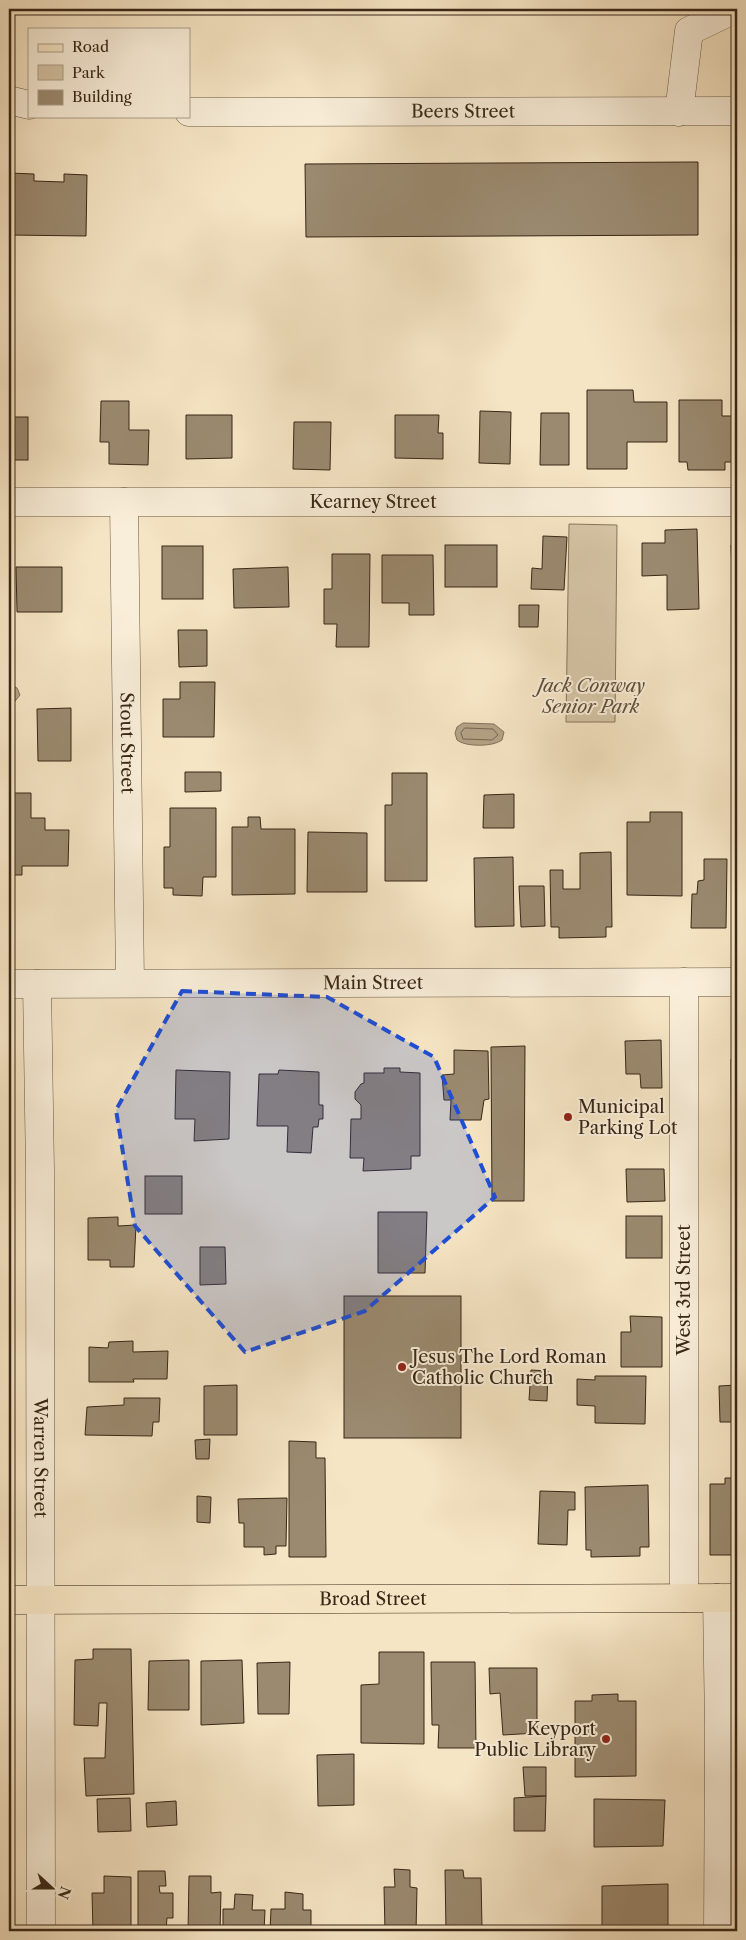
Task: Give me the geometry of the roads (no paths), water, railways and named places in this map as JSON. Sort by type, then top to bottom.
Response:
[{"type":"main road","name":"Broad Street","points":[[9,1600],[727,1598]]},
{"type":"street","points":[[679,112],[690,31],[735,9]]},
{"type":"street","points":[[9,100],[28,105]]},
{"type":"street","name":"Beers Street","points":[[190,112],[737,111]]},
{"type":"street","name":"Kearney Street","points":[[9,502],[737,502]]},
{"type":"street","name":"Stout Street","points":[[124,502],[130,983]]},
{"type":"street","name":"West 3rd Street","points":[[684,982],[684,1598]]},
{"type":"street","name":"Main Street","points":[[9,984],[737,982]]},
{"type":"street","name":"Warren Street","points":[[37,984],[40,1171],[40,1931]]},
{"type":"street","points":[[718,1931],[719,1727],[727,1598]]},
{"type":"water","points":[[9,684],[17,688],[20,695],[9,706]]},
{"type":"water","points":[[463,723],[494,724],[504,732],[502,740],[486,745],[472,745],[461,742],[457,740],[455,733],[457,727]]},
{"type":"place","name":"Municipal Parking Lot","points":[[568,1117]]},
{"type":"place","name":"Jesus The Lord Roman Catholic Church","points":[[402,1367]]},
{"type":"place","name":"Keyport Public Library","points":[[606,1739]]},
{"type":"park label","name":"Jack Conway Senior Park","points":[[591,696]]}]
